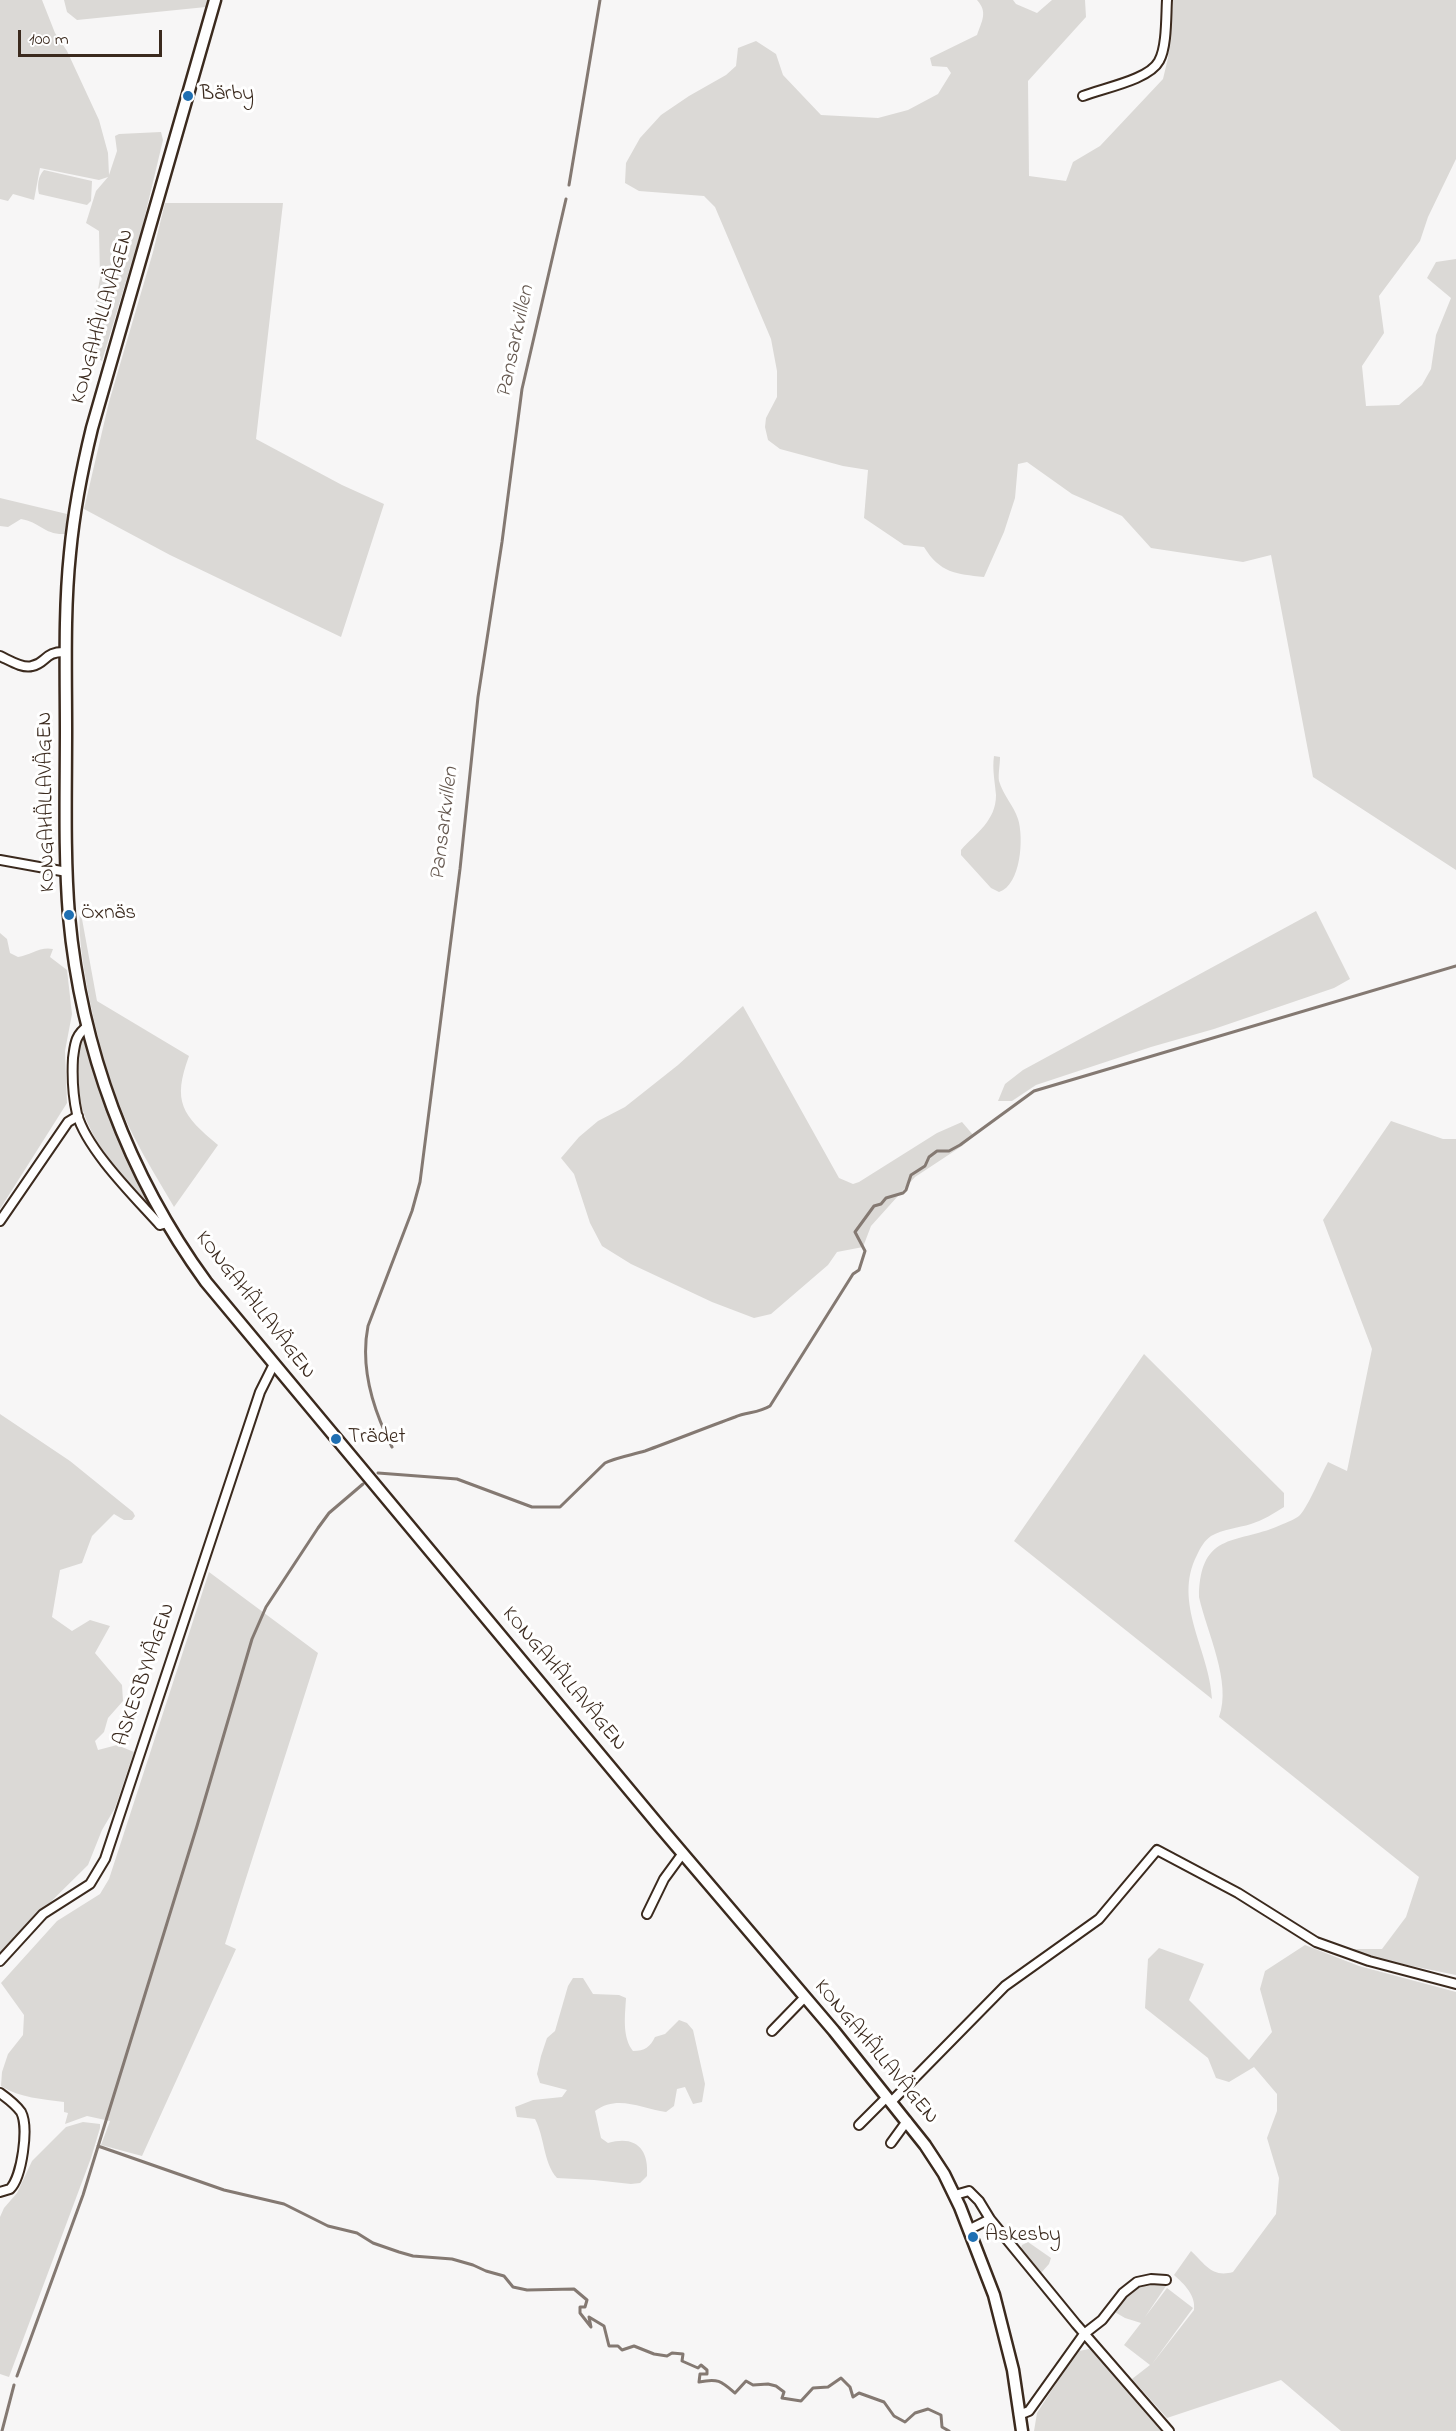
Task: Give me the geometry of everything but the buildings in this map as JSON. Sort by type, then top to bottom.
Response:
[{"type":"street","name":"KONGAHÄLLAVÄGEN","points":[[215,0],[86,452],[77,495],[70,554],[66,652],[67,872],[73,948],[88,1026],[116,1119],[135,1164],[167,1223],[206,1282],[834,2031],[907,2121],[939,2166],[970,2229],[1002,2322],[1013,2370],[1022,2431]]},
{"type":"street","points":[[1083,96],[1144,75],[1153,69],[1162,53],[1167,0]]},
{"type":"street","points":[[0,656],[24,666],[32,666],[48,654],[66,652]]},
{"type":"street","points":[[0,860],[67,872]]},
{"type":"street","points":[[88,1026],[79,1032],[75,1042],[72,1068],[78,1116],[89,1137],[118,1177],[160,1225],[167,1223]]},
{"type":"street","points":[[0,1221],[68,1122],[78,1116]]},
{"type":"street","name":"ASKESBYVÄGEN","points":[[0,1961],[48,1910],[90,1884],[105,1859],[260,1392],[274,1364]]},
{"type":"street","points":[[859,2125],[889,2099],[1005,1986],[1099,1919],[1157,1850],[1238,1893],[1316,1942],[1369,1962],[1456,1984]]},
{"type":"street","points":[[646,1914],[664,1880],[683,1853]]},
{"type":"street","points":[[772,2031],[804,1998]]},
{"type":"street","points":[[0,2093],[20,2112],[24,2135],[19,2171],[14,2185],[7,2191],[0,2192]]},
{"type":"street","points":[[891,2143],[907,2121]]},
{"type":"street","points":[[955,2195],[969,2191],[979,2201],[990,2219],[1084,2334],[1168,2431]]},
{"type":"street","points":[[970,2229],[990,2219]]},
{"type":"street","points":[[1019,2415],[1029,2411],[1084,2334],[1102,2320],[1123,2294],[1137,2282],[1151,2279],[1166,2280]]},
{"type":"shaded area","points":[[0,0],[42,0],[55,33],[67,51],[99,120],[108,153],[109,175],[117,151],[115,136],[161,132],[163,140],[142,228],[102,361],[87,352],[100,278],[99,231],[86,223],[96,191],[108,177],[99,180],[40,168],[34,200],[13,194],[8,201],[0,199]]},
{"type":"shaded area","points":[[64,0],[208,0],[206,7],[77,20],[67,12]]},
{"type":"shaded area","points":[[977,0],[1013,0],[1016,4],[1037,13],[1052,0],[1085,0],[1086,17],[1028,81],[1029,176],[1066,181],[1073,162],[1100,146],[1163,79],[1168,58],[1173,0],[1456,0],[1456,159],[1428,217],[1420,241],[1379,296],[1384,333],[1362,366],[1366,406],[1399,405],[1422,385],[1431,369],[1436,335],[1451,298],[1427,278],[1436,262],[1456,259],[1456,870],[1313,777],[1271,555],[1243,562],[1151,548],[1122,516],[1072,494],[1027,462],[1018,464],[1015,498],[1004,532],[984,577],[950,571],[936,562],[924,547],[904,545],[864,518],[868,470],[843,466],[780,449],[768,440],[765,427],[766,418],[777,397],[777,371],[771,339],[715,207],[704,196],[639,191],[625,183],[626,163],[640,138],[661,115],[726,75],[736,66],[738,48],[756,41],[776,54],[783,75],[821,115],[878,118],[908,110],[938,94],[951,73],[947,67],[932,66],[930,58],[977,35],[983,13]]},
{"type":"shaded area","points":[[44,170],[92,181],[91,201],[87,205],[39,194],[38,181]]},
{"type":"shaded area","points":[[165,203],[283,203],[256,439],[342,485],[384,504],[341,637],[170,555],[84,509],[109,402]]},
{"type":"shaded area","points":[[0,498],[67,514],[65,534],[52,532],[21,519],[8,527],[0,526]]},
{"type":"shaded area","points":[[994,756],[1000,757],[999,781],[1018,819],[1021,837],[1016,871],[1006,888],[999,892],[991,888],[961,855],[961,850],[984,826],[993,812],[996,795]]},
{"type":"shaded area","points":[[80,908],[97,1001],[189,1056],[181,1085],[184,1106],[196,1125],[218,1145],[174,1207],[133,1135],[110,1079],[86,981],[80,935]]},
{"type":"shaded area","points":[[1316,911],[1350,979],[1334,988],[1214,1029],[1036,1085],[1012,1101],[998,1101],[1005,1084],[1023,1070]]},
{"type":"shaded area","points":[[0,933],[7,939],[10,953],[18,957],[40,950],[53,949],[50,957],[67,970],[72,1014],[65,1051],[67,1103],[0,1209]]},
{"type":"shaded area","points":[[743,1006],[839,1178],[853,1184],[859,1182],[937,1133],[962,1122],[974,1136],[915,1177],[871,1226],[863,1247],[837,1252],[828,1265],[771,1314],[754,1318],[712,1302],[631,1264],[602,1246],[590,1223],[574,1174],[561,1158],[579,1137],[598,1121],[625,1107],[678,1065]]},
{"type":"shaded area","points":[[84,1038],[110,1121],[151,1205],[151,1211],[105,1154],[84,1114],[78,1092],[76,1068],[79,1042]]},
{"type":"shaded area","points":[[1391,1121],[1443,1139],[1456,1139],[1456,1975],[1378,1959],[1348,1949],[1382,1949],[1406,1917],[1419,1877],[1219,1717],[1222,1703],[1220,1673],[1199,1597],[1201,1575],[1206,1560],[1214,1550],[1237,1538],[1267,1530],[1298,1516],[1307,1504],[1328,1462],[1347,1471],[1372,1349],[1323,1220]]},
{"type":"shaded area","points":[[1144,1354],[1284,1493],[1284,1507],[1276,1512],[1264,1519],[1211,1536],[1198,1552],[1190,1573],[1190,1609],[1210,1681],[1212,1699],[1014,1541]]},
{"type":"shaded area","points":[[0,1414],[70,1461],[135,1516],[132,1520],[124,1520],[114,1514],[92,1536],[82,1563],[60,1570],[52,1617],[72,1631],[90,1620],[110,1626],[95,1653],[122,1685],[123,1701],[108,1718],[104,1732],[95,1741],[98,1750],[117,1745],[134,1752],[115,1808],[102,1830],[88,1865],[0,1952]]},
{"type":"shaded area","points":[[209,1572],[318,1653],[225,1944],[236,1949],[142,2156],[101,2145],[110,2121],[87,2116],[65,2124],[68,2113],[64,2112],[64,2102],[24,2096],[1,2086],[2,2072],[8,2054],[23,2035],[24,2015],[1,1983],[57,1921],[100,1894],[109,1879]]},
{"type":"shaded area","points":[[1305,1945],[1359,1966],[1456,1992],[1456,2431],[1341,2431],[1281,2380],[1167,2418],[1132,2379],[1150,2365],[1124,2345],[1141,2323],[1113,2311],[1123,2297],[1142,2285],[1157,2284],[1166,2286],[1145,2317],[1167,2288],[1193,2308],[1152,2364],[1194,2310],[1191,2295],[1174,2275],[1191,2251],[1209,2269],[1220,2273],[1233,2272],[1276,2214],[1279,2178],[1267,2138],[1277,2111],[1277,2094],[1254,2067],[1229,2082],[1216,2078],[1208,2058],[1145,2008],[1148,1959],[1159,1948],[1204,1964],[1189,2000],[1249,2060],[1272,2032],[1260,1989],[1265,1971]]},
{"type":"shaded area","points":[[573,1978],[583,1978],[593,1994],[619,1995],[626,1998],[626,2033],[633,2051],[647,2048],[655,2037],[665,2034],[679,2020],[687,2023],[693,2030],[705,2084],[702,2102],[693,2104],[685,2087],[677,2089],[674,2106],[666,2112],[621,2103],[604,2106],[595,2111],[601,2138],[608,2143],[626,2141],[633,2143],[643,2152],[646,2158],[647,2176],[640,2183],[557,2178],[549,2165],[535,2119],[517,2117],[515,2107],[533,2100],[562,2097],[567,2090],[540,2083],[537,2074],[547,2038],[555,2031],[568,1986]]},
{"type":"shaded area","points":[[83,2122],[100,2124],[100,2128],[91,2158],[9,2377],[0,2374],[0,2217],[4,2208],[17,2193],[32,2161],[66,2127]]},
{"type":"shaded area","points":[[1028,2242],[1051,2258],[1041,2273],[1020,2252],[1022,2245]]},
{"type":"shaded area","points":[[1089,2349],[1096,2352],[1113,2375],[1165,2431],[1034,2431],[1037,2413],[1075,2354]]},
{"type":"waterway","name":"Pansarkvillen","points":[[569,185],[600,0]]},
{"type":"waterway","name":"Pansarkvillen","points":[[392,1447],[379,1418],[367,1373],[368,1326],[412,1211],[420,1182],[460,869],[478,697],[502,542],[522,389],[566,199]]},
{"type":"waterway","points":[[378,1473],[457,1479],[532,1507],[560,1507],[605,1463],[770,1406],[853,1274],[859,1270],[865,1251],[855,1232],[874,1206],[881,1204],[886,1198],[903,1193],[911,1175],[925,1166],[929,1157],[937,1151],[949,1151],[960,1145],[1034,1091],[1456,966]]},
{"type":"waterway","points":[[17,2376],[83,2195],[252,1639],[266,1607],[318,1528],[329,1513],[363,1484]]},
{"type":"waterway","points":[[98,2146],[224,2190],[284,2204],[328,2226],[357,2233],[373,2243],[399,2252],[413,2256],[452,2259],[473,2265],[504,2276],[513,2287],[527,2290],[574,2289],[587,2300],[585,2307],[580,2307],[580,2313],[591,2327],[589,2317],[604,2326],[609,2346],[618,2346],[622,2350],[634,2346],[654,2354],[667,2356],[672,2353],[683,2354],[682,2361],[698,2368],[701,2365],[707,2370],[707,2374],[700,2374],[699,2382],[711,2380],[719,2382],[735,2393],[746,2381],[753,2385],[768,2384],[784,2392],[782,2398],[801,2401],[813,2388],[828,2387],[841,2378],[850,2387],[853,2397],[859,2393],[884,2402],[894,2416],[905,2422],[915,2413],[928,2409],[941,2415],[942,2427],[949,2431]]},
{"type":"waterway","points":[[2,2431],[14,2385]]},
{"type":"place","name":"Bärby","points":[[188,96]]},
{"type":"place","name":"Öxnäs","points":[[69,915]]},
{"type":"place","name":"Trädet","points":[[336,1439]]},
{"type":"place","name":"Askesby","points":[[973,2237]]}]
